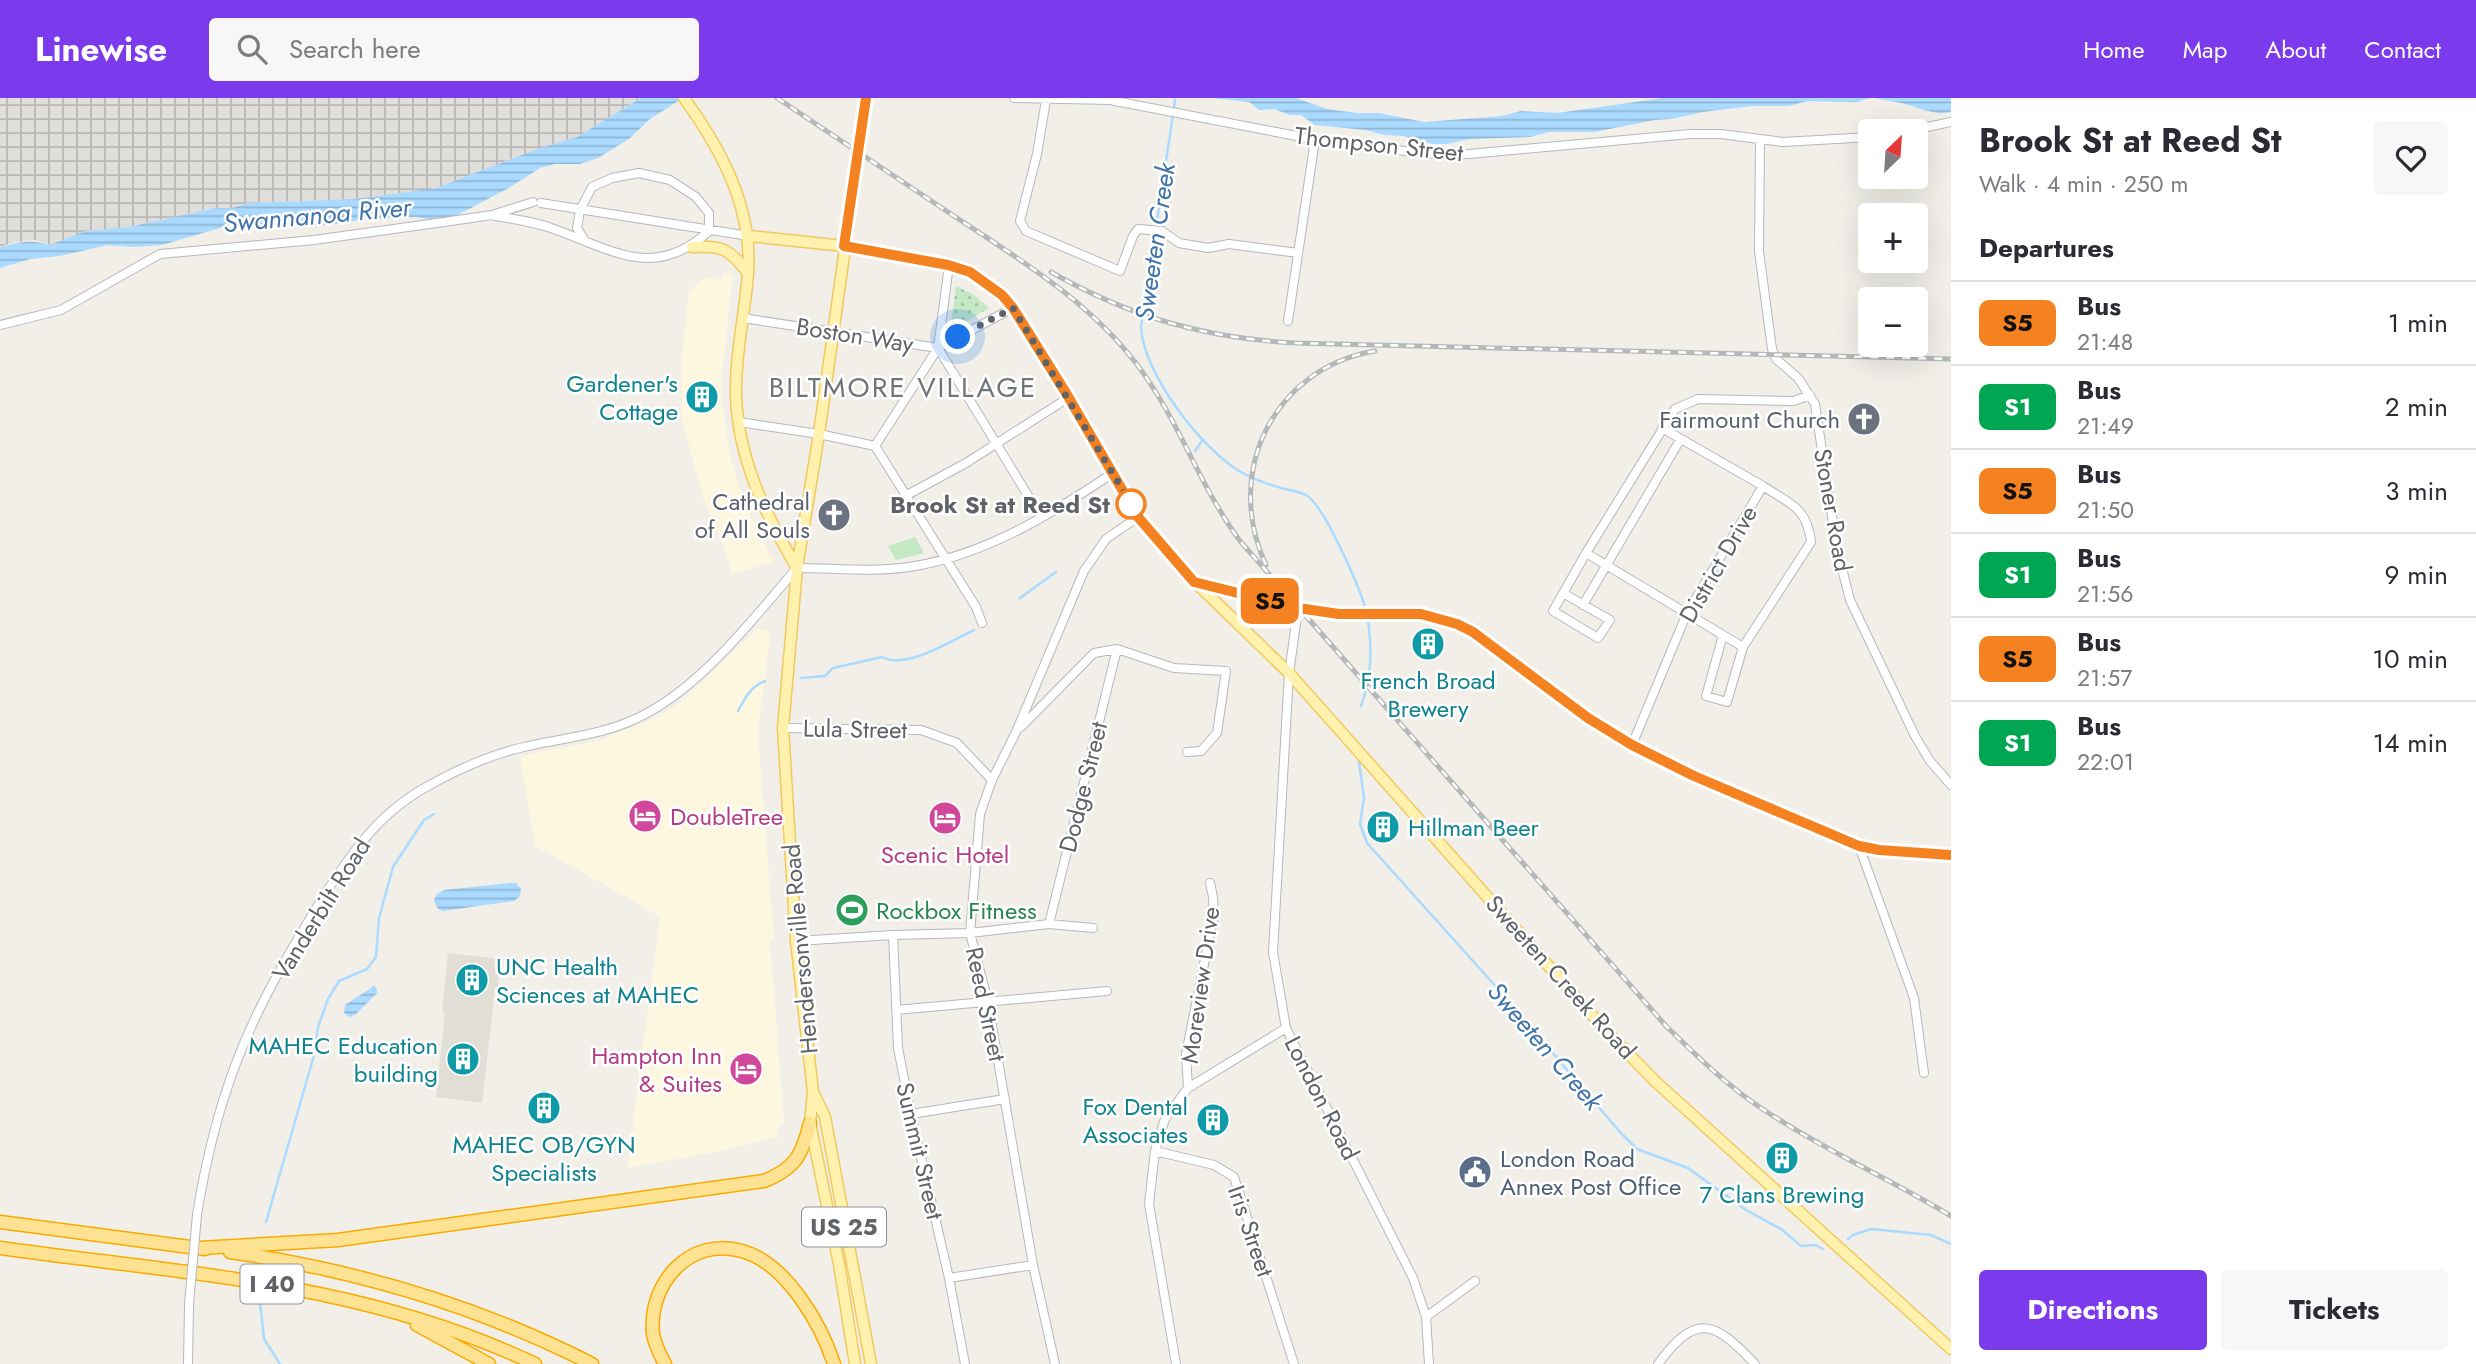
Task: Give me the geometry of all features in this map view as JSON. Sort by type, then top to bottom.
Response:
[{"type":"highway","points":[[200,1248],[338,1240],[764,1181],[777,1176],[796,1160],[804,1149],[810,1123]]},
{"type":"highway","name":"I 40","points":[[0,1222],[314,1266],[411,1291],[486,1316],[592,1364]]},
{"type":"highway","name":"I 40","points":[[0,1248],[263,1282],[337,1297],[392,1311],[477,1340],[534,1364]]},
{"type":"highway","points":[[665,1364],[654,1337],[653,1326],[654,1307],[661,1285],[669,1273],[693,1255],[711,1249],[727,1248],[759,1258],[787,1282],[812,1317],[834,1364]]},
{"type":"highway","points":[[392,1311],[489,1364]]},
{"type":"main road","points":[[684,98],[711,138],[729,172],[749,236],[748,272],[736,378],[739,422],[746,460],[759,499],[797,568]]},
{"type":"main road","name":"Hendersonville Road","points":[[855,1364],[839,1264],[810,1123],[813,1092],[796,941],[783,728],[797,568],[819,434],[866,98]]},
{"type":"main road","name":"Sweeten Creek Road","points":[[749,236],[844,246],[948,265],[970,272],[989,284],[1013,308],[1138,517],[1194,582],[1289,673],[1608,1033],[1656,1083],[1951,1349]]},
{"type":"main road","points":[[692,247],[715,245],[722,248],[748,272]]},
{"type":"main road","points":[[1194,582],[1298,608],[1339,614],[1421,614],[1441,618],[1473,632],[1567,703],[1632,745],[1694,776],[1859,846],[1951,855]]},
{"type":"main road","name":"Hendersonville Road","points":[[813,1092],[825,1117],[871,1364]]},
{"type":"street","name":"Thompson Street","points":[[1014,98],[1110,100],[1314,140],[1454,155],[1690,134],[1721,134],[1760,141],[1797,142],[1858,138]]},
{"type":"street","points":[[1046,100],[1037,154],[1020,220],[1026,231],[1120,271],[1138,229],[1162,231],[1179,243],[1208,248],[1229,244],[1298,253]]},
{"type":"street","points":[[1928,127],[1951,122]]},
{"type":"street","points":[[1287,321],[1314,140]]},
{"type":"street","name":"Stoner Road","points":[[1760,141],[1759,240],[1771,344],[1776,359],[1793,372],[1817,409],[1837,549],[1850,600],[1923,750],[1951,785]]},
{"type":"street","points":[[492,215],[537,223],[626,257],[649,260],[692,247],[709,231],[709,214],[696,197],[670,180],[639,173],[612,178],[592,187],[580,210],[577,228],[585,241]]},
{"type":"street","points":[[0,325],[61,310],[160,254],[314,240],[492,215],[537,202],[749,236]]},
{"type":"street","points":[[875,446],[938,348],[948,265]]},
{"type":"street","points":[[938,348],[1013,308]]},
{"type":"street","name":"Boston Way","points":[[743,318],[938,348],[1041,517]]},
{"type":"street","points":[[1563,593],[1610,620],[1598,638],[1553,611],[1563,593],[1586,553],[1675,409],[1698,399],[1794,401],[1810,396]]},
{"type":"street","points":[[908,495],[1068,398]]},
{"type":"street","points":[[739,422],[875,446],[976,607],[982,623]]},
{"type":"street","name":"District Drive","points":[[1632,745],[1687,613],[1763,486],[1661,429]]},
{"type":"street","points":[[1583,605],[1680,440]]},
{"type":"street","points":[[797,568],[915,566],[944,558],[1002,539],[1113,473]]},
{"type":"street","points":[[1723,635],[1706,696],[1727,702],[1743,647],[1811,542],[1809,526],[1800,510],[1763,486]]},
{"type":"street","name":"Reed Street","points":[[1055,1364],[1033,1265],[988,1002],[970,933],[980,814],[992,780],[1016,732],[1084,571],[1106,539],[1138,517]]},
{"type":"street","points":[[1586,553],[1743,647]]},
{"type":"street","name":"Vanderbilt Road","points":[[188,1364],[188,1304],[202,1180],[235,1065],[268,993],[302,932],[353,851],[372,829],[404,801],[460,771],[505,752],[596,733],[627,723],[660,705],[704,670],[738,637],[797,568]]},
{"type":"street","name":"London Road","points":[[1298,608],[1289,673],[1273,952],[1286,1028],[1413,1278],[1426,1317],[1429,1364]]},
{"type":"street","points":[[1016,732],[1094,653],[1117,649],[1174,668],[1226,671],[1217,733],[1201,751],[1186,752]]},
{"type":"street","name":"Dodge Street","points":[[1048,924],[1117,649]]},
{"type":"street","name":"Lula Street","points":[[783,728],[921,730],[957,743],[992,780]]},
{"type":"street","points":[[1859,846],[1914,998],[1924,1073]]},
{"type":"street","name":"Moreview Drive","points":[[1188,1088],[1186,1054],[1214,914],[1210,883]]},
{"type":"street","points":[[796,941],[970,933],[1048,924],[1093,928]]},
{"type":"street","name":"Summit Street","points":[[893,935],[898,1048],[949,1278],[965,1364]]},
{"type":"street","points":[[896,1010],[1107,991]]},
{"type":"street","points":[[1176,1364],[1149,1204],[1155,1151],[1165,1119],[1188,1088],[1286,1028]]},
{"type":"street","points":[[911,1114],[1004,1099]]},
{"type":"street","name":"Iris Street","points":[[1155,1151],[1214,1165],[1234,1177],[1294,1364]]},
{"type":"street","points":[[949,1278],[1033,1265]]},
{"type":"street","points":[[1426,1317],[1475,1281]]},
{"type":"street","points":[[1658,1364],[1682,1338],[1696,1329],[1709,1327],[1721,1331],[1755,1364]]},
{"type":"shaded area","points":[[0,98],[641,98],[577,137],[540,148],[436,188],[355,199],[248,203],[129,227],[85,231],[50,245],[35,240],[0,247]]},
{"type":"shaded area","points":[[724,272],[733,275],[722,372],[722,402],[730,457],[746,507],[774,562],[732,574],[725,549],[703,498],[682,419],[681,364],[689,292],[705,277],[722,280]]},
{"type":"shaded area","points":[[758,628],[769,631],[770,635],[758,734],[774,940],[770,940],[784,1124],[778,1126],[779,1137],[627,1168],[660,916],[535,846],[520,756],[601,740],[653,719],[680,703]]},
{"type":"shaded area","points":[[448,953],[501,959],[498,986],[495,988],[482,1103],[436,1097]]},
{"type":"green space","points":[[956,286],[974,295],[989,308],[950,331]]},
{"type":"green space","points":[[915,537],[924,553],[896,560],[888,546]]},
{"type":"water","name":"Swannanoa River","points":[[641,98],[683,98],[650,119],[629,139],[598,158],[580,164],[555,164],[540,168],[507,189],[444,222],[416,217],[366,219],[329,225],[234,224],[162,245],[108,245],[60,256],[30,259],[0,268],[0,247],[30,242],[50,245],[85,231],[129,227],[248,203],[355,199],[436,188],[540,148],[577,137]]},
{"type":"water","points":[[1211,98],[1296,98],[1327,109],[1379,113],[1424,122],[1502,116],[1521,111],[1558,113],[1663,98],[1870,98],[1857,102],[1807,101],[1789,106],[1752,106],[1703,112],[1594,132],[1549,132],[1530,137],[1469,139],[1433,144],[1404,136],[1315,125],[1301,115],[1290,115],[1274,109],[1259,110],[1249,102]]},
{"type":"water","points":[[1875,98],[1951,98],[1951,112],[1933,112]]},
{"type":"water","points":[[516,883],[521,889],[520,896],[514,901],[443,911],[438,909],[434,901],[436,895],[444,890]]},
{"type":"water","points":[[374,986],[377,993],[355,1015],[349,1017],[344,1013],[345,1005]]},
{"type":"waterway","name":"Sweeten Creek","points":[[1174,109],[1175,98]]},
{"type":"waterway","name":"Sweeten Creek","points":[[1173,115],[1141,326],[1144,345],[1163,387],[1192,428],[1209,446],[1241,472],[1274,486],[1304,494],[1314,502],[1341,549],[1367,613]]},
{"type":"waterway","points":[[1195,451],[1202,441]]},
{"type":"waterway","points":[[1020,598],[1056,572]]},
{"type":"waterway","name":"Sweeten Creek","points":[[1361,706],[1370,663],[1368,619]]},
{"type":"waterway","points":[[801,678],[825,676],[833,668],[882,657],[892,660],[916,657],[974,630]]},
{"type":"waterway","points":[[738,711],[752,689],[765,681]]},
{"type":"waterway","name":"Sweeten Creek","points":[[1359,762],[1364,798],[1360,824],[1367,843],[1499,990],[1620,1132],[1637,1149],[1688,1168],[1746,1210],[1781,1229],[1801,1246],[1815,1245],[1823,1249]]},
{"type":"waterway","points":[[266,1222],[313,1059],[318,1027],[328,999],[339,981],[367,969],[376,957],[379,918],[393,867],[424,820],[434,814]]},
{"type":"waterway","name":"Sweeten Creek","points":[[1848,1239],[1871,1229],[1931,1235],[1951,1244]]},
{"type":"waterway","points":[[260,1302],[264,1339],[280,1364]]},
{"type":"railway","points":[[777,98],[1027,265],[1096,319],[1150,383],[1212,497],[1240,541],[1666,1026],[1725,1081],[1764,1110],[1951,1216]]},
{"type":"railway","points":[[1051,272],[1080,288],[1139,313],[1199,330],[1262,340],[1951,359]]},
{"type":"railway","points":[[1266,565],[1254,530],[1251,495],[1255,461],[1266,430],[1284,402],[1309,379],[1339,361],[1375,351]]},
{"type":"bus line","name":"S5","points":[[866,98],[844,246],[948,265],[970,272],[1002,295],[1013,308],[1066,393],[1138,517],[1194,582],[1298,608],[1339,614],[1421,614],[1441,618],[1473,632],[1588,718],[1632,745],[1692,775],[1859,846],[1951,855]]},
{"type":"place","name":"Gardener's Cottage","points":[[702,397]]},
{"type":"place","name":"Fairmount Church","points":[[1864,419]]},
{"type":"place","name":"Brook St at Reed St","points":[[1131,504]]},
{"type":"place","name":"Cathedral of All Souls","points":[[834,515]]},
{"type":"place","name":"French Broad Brewery","points":[[1428,644]]},
{"type":"place","name":"DoubleTree","points":[[645,816]]},
{"type":"place","name":"Scenic Hotel","points":[[945,818]]},
{"type":"place","name":"Hillman Beer","points":[[1383,827]]},
{"type":"place","name":"Rockbox Fitness","points":[[852,910]]},
{"type":"place","name":"UNC Health Sciences at MAHEC","points":[[472,980]]},
{"type":"place","name":"MAHEC Education building","points":[[463,1059]]},
{"type":"place","name":"Hampton Inn & Suites","points":[[746,1069]]},
{"type":"place","name":"MAHEC OB/GYN Specialists","points":[[544,1108]]},
{"type":"place","name":"Fox Dental Associates","points":[[1213,1120]]},
{"type":"place","name":"7 Clans Brewing","points":[[1782,1158]]},
{"type":"place","name":"London Road Annex Post Office","points":[[1475,1172]]},
{"type":"district","name":"BILTMORE VILLAGE","points":[[903,387]]},
{"type":"route","points":[[958,337],[1013,308],[1136,512],[1131,504]]}]
